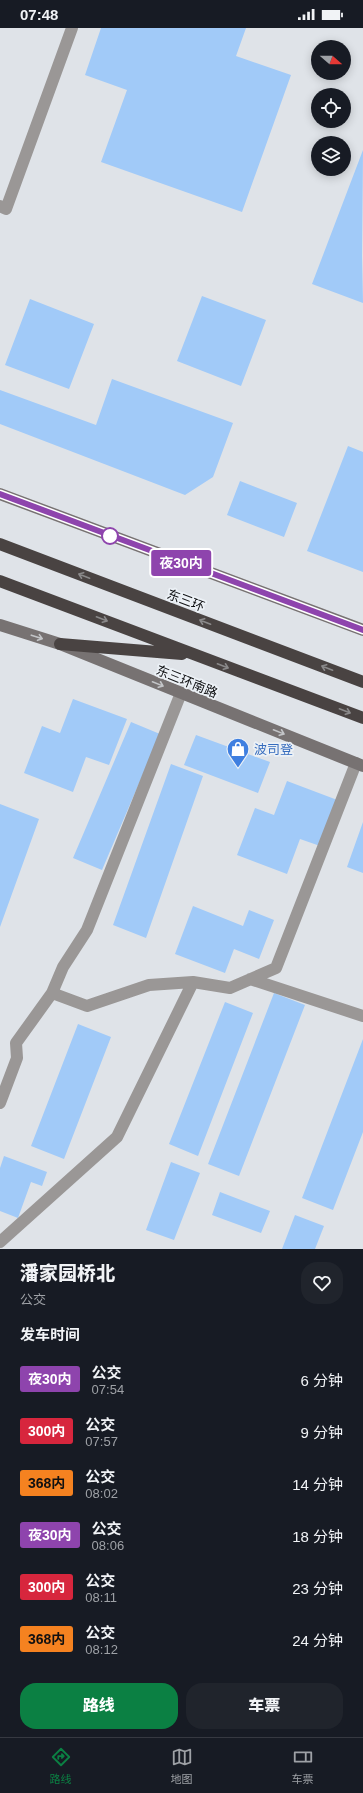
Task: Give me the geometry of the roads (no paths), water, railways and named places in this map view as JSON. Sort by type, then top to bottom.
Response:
[{"type":"highway","name":"东三环","points":[[0,544],[363,682]]},
{"type":"highway","points":[[0,581],[363,718]]},
{"type":"highway","points":[[60,644],[196,655]]},
{"type":"street","points":[[0,206],[6,209],[72,28]]},
{"type":"street","points":[[0,494],[363,630]]},
{"type":"street","name":"东三环南路","points":[[0,625],[60,644],[359,765]]},
{"type":"street","points":[[0,1103],[17,1058],[16,1043],[52,993],[63,967],[87,930],[181,693]]},
{"type":"street","points":[[52,993],[87,1006],[149,985],[193,982],[230,988],[276,968],[359,765]]},
{"type":"street","points":[[250,979],[363,1016]]},
{"type":"street","points":[[0,1242],[117,1137],[193,982]]},
{"type":"place","name":"波司登","points":[[238,768]]}]
